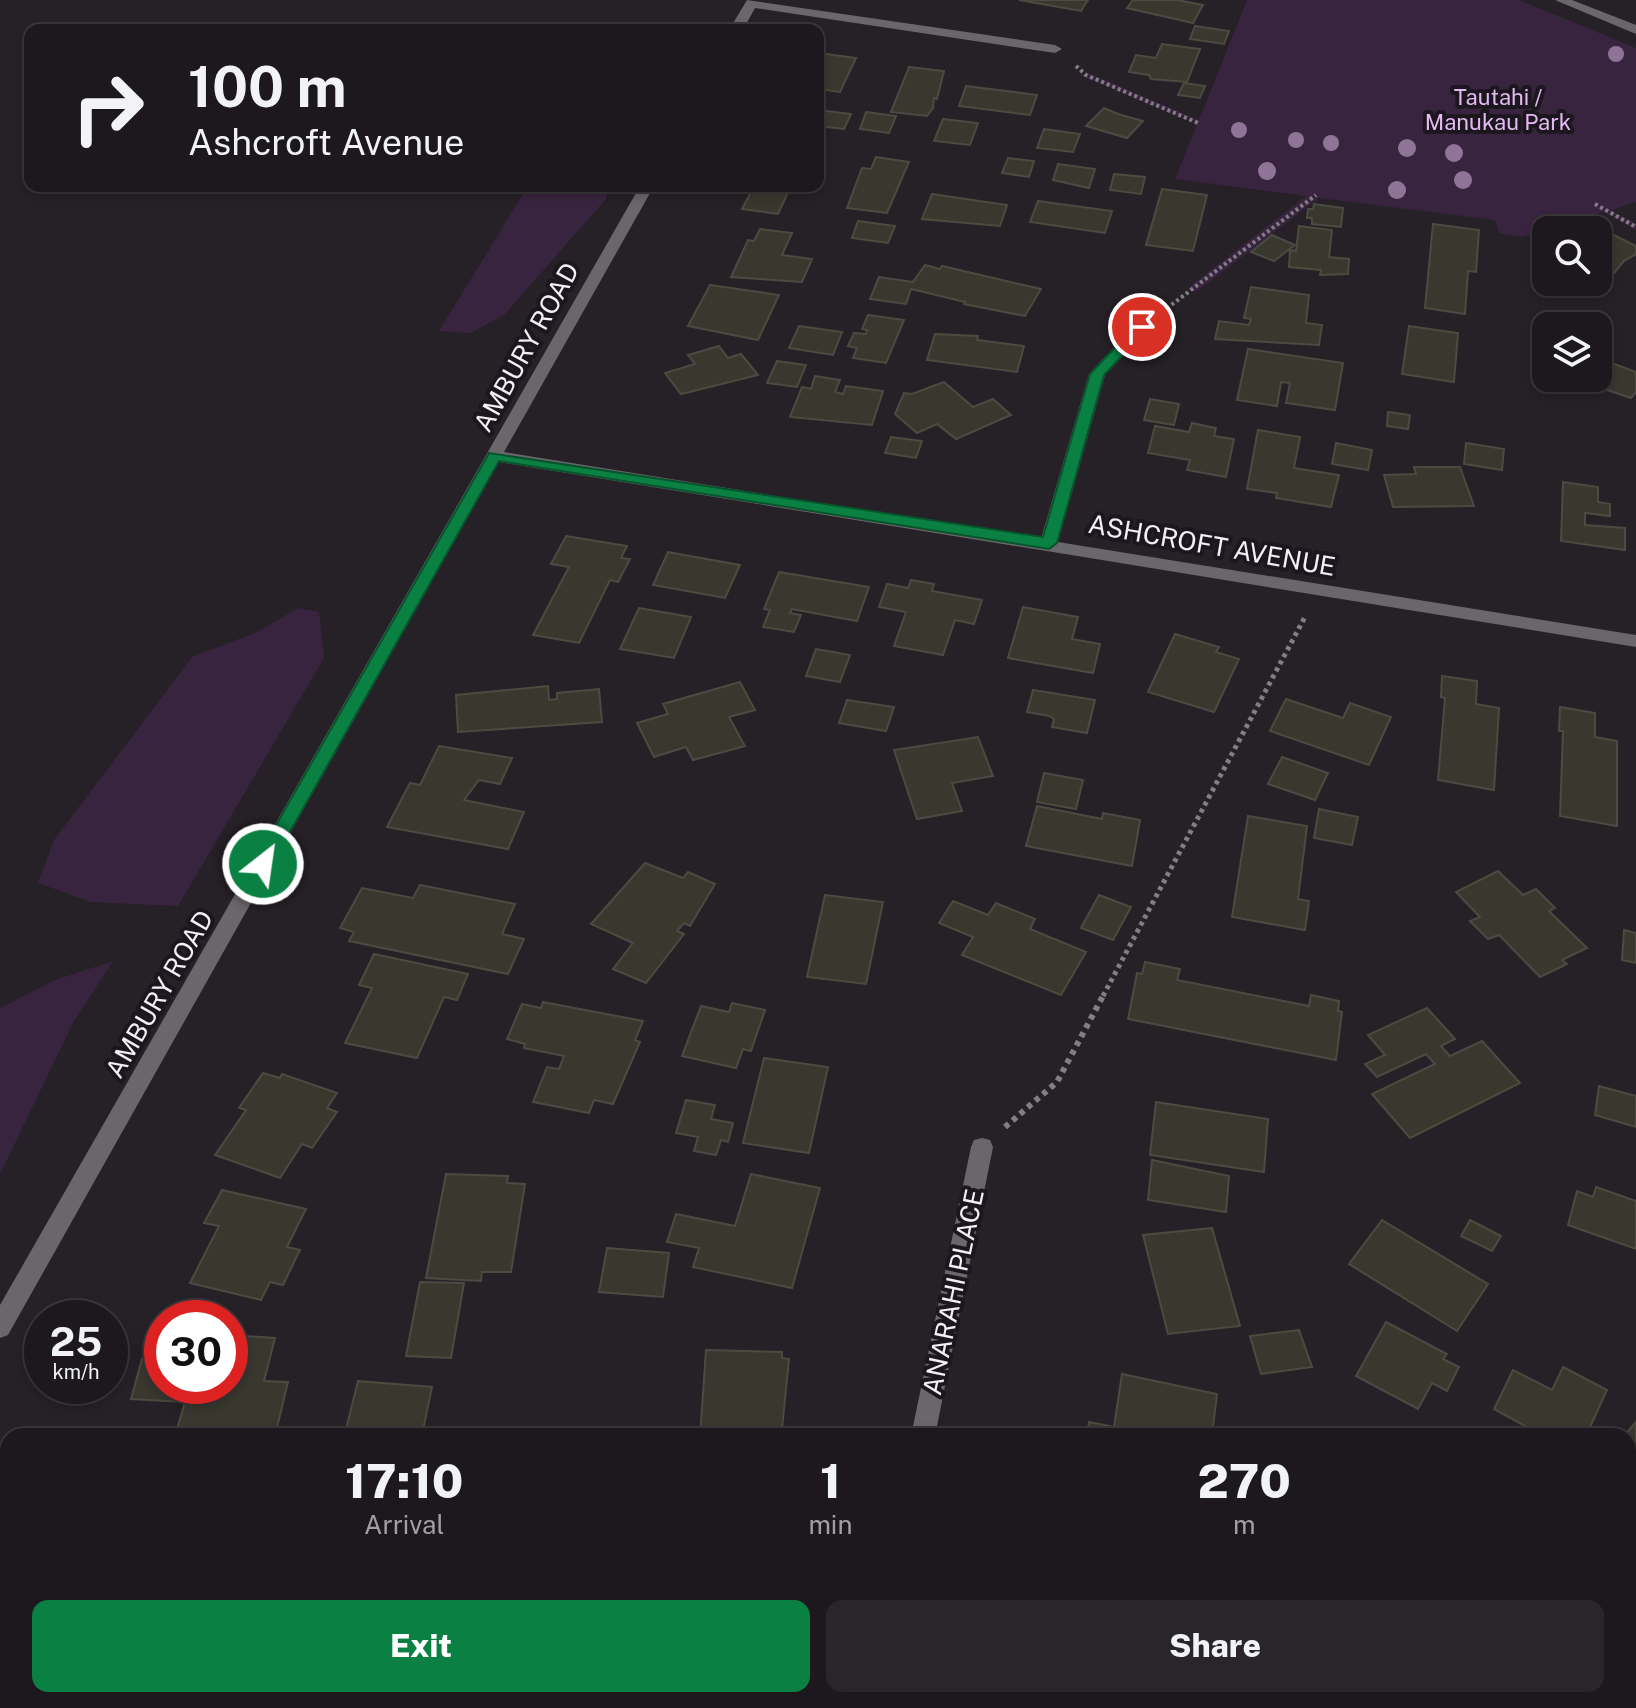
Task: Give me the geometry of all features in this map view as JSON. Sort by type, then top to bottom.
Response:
[{"type":"street","points":[[1569,1],[1636,30]]},
{"type":"street","points":[[739,24],[752,2],[1055,49]]},
{"type":"street","name":"AMBURY ROAD","points":[[0,1327],[644,192]]},
{"type":"street","points":[[1049,543],[1097,374],[1142,327]]},
{"type":"street","name":"ASHCROFT AVENUE","points":[[495,456],[1049,543],[1636,641]]},
{"type":"street","name":"ANARAHI PLACE","points":[[925,1428],[982,1147]]},
{"type":"path","points":[[1055,49],[1086,75],[1198,123]]},
{"type":"path","points":[[1142,327],[1316,195]]},
{"type":"path","points":[[1595,204],[1636,227]]},
{"type":"path","points":[[982,1147],[1057,1082],[1319,589]]},
{"type":"green space","name":"Tautahi / Manukau Park","points":[[1247,0],[1519,0],[1636,48],[1636,202],[1611,210],[1636,224],[1636,230],[1604,212],[1587,216],[1532,216],[1532,235],[1520,236],[1499,233],[1495,220],[1319,198],[1196,292],[1189,287],[1306,196],[1175,179],[1197,124],[1080,75],[1088,73],[1199,120]]},
{"type":"green space","points":[[524,192],[607,192],[606,199],[505,314],[471,333],[439,331]]},
{"type":"green space","points":[[298,608],[319,612],[324,658],[178,906],[91,902],[38,883],[54,840],[192,657],[257,632]]},
{"type":"green space","points":[[113,961],[74,1021],[0,1174],[0,1008],[55,980]]},
{"type":"building","points":[[1019,0],[1088,0],[1081,11]]},
{"type":"building","points":[[1133,0],[1177,0],[1203,5],[1193,23],[1127,8]]},
{"type":"building","points":[[1195,26],[1229,31],[1224,44],[1190,39]]},
{"type":"building","points":[[1162,44],[1200,49],[1187,82],[1151,79],[1149,75],[1129,72],[1136,55],[1156,58]]},
{"type":"building","points":[[824,54],[856,58],[840,92],[824,90]]},
{"type":"building","points":[[909,67],[944,71],[937,99],[934,98],[933,108],[927,116],[891,112]]},
{"type":"building","points":[[1184,83],[1205,86],[1200,98],[1178,95]]},
{"type":"building","points":[[966,86],[1037,95],[1030,115],[959,106]]},
{"type":"building","points":[[1104,108],[1143,121],[1127,138],[1086,126]]},
{"type":"building","points":[[824,111],[851,114],[844,129],[824,127]]},
{"type":"building","points":[[866,112],[896,116],[889,133],[860,129]]},
{"type":"building","points":[[943,119],[978,123],[970,145],[934,141]]},
{"type":"building","points":[[1044,129],[1080,134],[1073,152],[1037,148]]},
{"type":"building","points":[[876,157],[909,162],[887,213],[847,208],[862,168],[871,169]]},
{"type":"building","points":[[1008,158],[1034,161],[1029,177],[1002,173]]},
{"type":"building","points":[[1058,164],[1095,169],[1089,188],[1053,180]]},
{"type":"building","points":[[1114,174],[1145,177],[1141,194],[1110,190]]},
{"type":"building","points":[[1162,189],[1207,195],[1193,251],[1146,245]]},
{"type":"building","points":[[751,192],[788,192],[778,214],[742,209]]},
{"type":"building","points":[[932,194],[1007,205],[1000,226],[922,219]]},
{"type":"building","points":[[1038,201],[1112,211],[1105,233],[1030,222]]},
{"type":"building","points":[[1314,204],[1343,208],[1341,227],[1312,224],[1312,218],[1307,218],[1308,209],[1313,209]]},
{"type":"building","points":[[858,221],[895,226],[888,243],[852,238]]},
{"type":"building","points":[[1433,224],[1479,230],[1476,272],[1468,271],[1465,314],[1425,308]]},
{"type":"building","points":[[1299,226],[1332,230],[1329,257],[1349,259],[1348,274],[1320,275],[1321,270],[1289,267],[1290,250],[1296,251]]},
{"type":"building","points":[[760,229],[792,233],[782,255],[812,259],[802,282],[731,277],[748,240],[754,241]]},
{"type":"building","points":[[1612,234],[1636,246],[1636,254],[1624,261],[1612,275]]},
{"type":"building","points":[[1272,235],[1295,245],[1274,261],[1251,252]]},
{"type":"building","points":[[925,265],[940,269],[942,266],[1041,289],[1025,316],[911,289],[906,304],[870,299],[879,277],[913,282]]},
{"type":"building","points":[[710,285],[779,295],[758,340],[688,326]]},
{"type":"building","points":[[1251,287],[1309,295],[1306,323],[1322,325],[1319,345],[1215,339],[1219,321],[1249,325],[1251,319],[1244,318]]},
{"type":"building","points":[[868,315],[904,320],[886,363],[853,358],[857,348],[848,346],[854,333],[866,334],[867,330],[862,329]]},
{"type":"building","points":[[799,326],[842,332],[833,355],[789,348]]},
{"type":"building","points":[[1409,326],[1458,333],[1454,382],[1402,374]]},
{"type":"building","points":[[935,334],[978,336],[977,340],[1024,346],[1017,372],[927,360]]},
{"type":"building","points":[[719,346],[728,358],[741,354],[758,375],[681,394],[665,373],[695,364],[688,355]]},
{"type":"building","points":[[1248,349],[1343,363],[1335,410],[1286,403],[1290,383],[1281,382],[1277,406],[1237,400]]},
{"type":"building","points":[[777,361],[806,365],[797,387],[767,383]]},
{"type":"building","points":[[1612,363],[1636,372],[1636,392],[1631,398],[1612,392]]},
{"type":"building","points":[[815,376],[840,380],[835,392],[843,394],[846,386],[883,391],[872,425],[790,417],[802,387],[811,389]]},
{"type":"building","points":[[944,382],[973,407],[993,399],[1011,415],[956,439],[937,424],[917,433],[895,414],[904,393],[912,394]]},
{"type":"building","points":[[1150,399],[1179,404],[1174,425],[1144,420]]},
{"type":"building","points":[[1388,412],[1410,415],[1408,429],[1387,426]]},
{"type":"building","points":[[1192,423],[1216,428],[1214,436],[1234,439],[1226,477],[1187,470],[1190,460],[1148,453],[1155,426],[1189,432]]},
{"type":"building","points":[[1258,430],[1300,437],[1294,468],[1339,475],[1331,507],[1276,498],[1277,493],[1247,489]]},
{"type":"building","points":[[891,437],[922,441],[916,458],[885,453]]},
{"type":"building","points":[[1336,443],[1372,450],[1368,470],[1332,464]]},
{"type":"building","points":[[1466,443],[1504,449],[1502,470],[1464,464]]},
{"type":"building","points":[[1414,467],[1460,467],[1474,506],[1393,507],[1384,475],[1416,474]]},
{"type":"building","points":[[1563,482],[1598,487],[1598,502],[1610,504],[1610,516],[1585,513],[1585,525],[1625,528],[1625,550],[1561,541]]},
{"type":"building","points":[[566,536],[627,546],[621,558],[630,559],[618,582],[610,580],[579,643],[533,635],[569,567],[551,564]]},
{"type":"building","points":[[668,552],[740,565],[725,598],[653,585]]},
{"type":"building","points":[[779,572],[869,587],[857,621],[792,609],[790,613],[801,615],[794,632],[763,627],[770,610],[764,609]]},
{"type":"building","points":[[911,580],[934,584],[932,591],[982,600],[974,624],[955,620],[943,655],[894,646],[906,612],[879,607],[887,584],[908,588]]},
{"type":"building","points":[[1023,607],[1078,617],[1072,639],[1100,644],[1093,673],[1008,658]]},
{"type":"building","points":[[639,608],[691,617],[674,658],[620,649]]},
{"type":"building","points":[[1175,634],[1219,647],[1216,652],[1239,659],[1214,712],[1148,692]]},
{"type":"building","points":[[816,649],[850,655],[840,682],[806,676]]},
{"type":"building","points":[[1442,676],[1477,681],[1476,704],[1499,708],[1494,790],[1438,780],[1445,698],[1441,697]]},
{"type":"building","points":[[740,682],[755,710],[729,717],[745,746],[693,760],[686,747],[654,757],[637,723],[668,714],[663,704]]},
{"type":"building","points":[[548,686],[549,700],[557,699],[557,693],[599,689],[602,722],[458,732],[456,695]]},
{"type":"building","points":[[1033,690],[1095,700],[1087,733],[1052,727],[1054,719],[1049,716],[1027,712]]},
{"type":"building","points":[[1286,699],[1343,718],[1350,703],[1391,717],[1369,765],[1270,731]]},
{"type":"building","points":[[847,700],[894,707],[886,731],[839,723]]},
{"type":"building","points":[[1560,707],[1595,713],[1595,737],[1617,741],[1617,826],[1560,816],[1563,731],[1559,731]]},
{"type":"building","points":[[978,737],[993,776],[952,783],[962,811],[917,819],[894,750]]},
{"type":"building","points":[[439,746],[512,758],[500,784],[479,780],[464,800],[524,812],[508,849],[387,827],[410,783],[420,785]]},
{"type":"building","points":[[1282,757],[1328,773],[1315,800],[1268,784]]},
{"type":"building","points":[[1044,773],[1083,780],[1076,809],[1037,802]]},
{"type":"building","points":[[1037,806],[1102,819],[1103,813],[1140,820],[1132,866],[1026,846]]},
{"type":"building","points":[[1319,809],[1358,817],[1352,845],[1314,838]]},
{"type":"building","points":[[1248,816],[1307,826],[1298,899],[1309,901],[1305,930],[1232,917]]},
{"type":"building","points":[[645,863],[683,878],[688,872],[715,884],[690,926],[684,923],[677,931],[684,934],[646,983],[613,969],[633,943],[591,924]]},
{"type":"building","points":[[1498,871],[1523,895],[1536,889],[1555,908],[1549,911],[1587,948],[1562,960],[1567,964],[1540,977],[1499,935],[1488,939],[1470,921],[1480,917],[1456,892]]},
{"type":"building","points":[[420,885],[515,904],[502,934],[524,939],[508,974],[349,941],[354,932],[340,928],[362,888],[413,898]]},
{"type":"building","points":[[825,895],[883,902],[866,984],[807,977]]},
{"type":"building","points":[[1099,895],[1131,907],[1113,940],[1081,928]]},
{"type":"building","points":[[953,901],[988,915],[996,903],[1035,919],[1030,929],[1086,952],[1061,995],[962,955],[973,937],[939,923]]},
{"type":"building","points":[[1624,930],[1636,933],[1636,963],[1622,960]]},
{"type":"building","points":[[374,954],[468,974],[457,1000],[444,997],[417,1058],[345,1043],[372,988],[359,985]]},
{"type":"building","points":[[1145,962],[1180,969],[1177,980],[1309,1006],[1311,995],[1339,1001],[1338,1011],[1342,1012],[1336,1060],[1128,1019],[1137,973],[1142,974]]},
{"type":"building","points":[[543,1002],[643,1021],[635,1040],[640,1042],[613,1104],[594,1100],[589,1113],[533,1102],[547,1067],[559,1069],[564,1056],[524,1048],[525,1044],[507,1039],[522,1004],[541,1008]]},
{"type":"building","points":[[732,1003],[765,1010],[751,1051],[743,1049],[736,1068],[682,1056],[701,1006],[729,1012]]},
{"type":"building","points":[[1427,1008],[1455,1039],[1441,1046],[1450,1056],[1482,1041],[1520,1083],[1410,1138],[1372,1094],[1435,1064],[1426,1054],[1377,1077],[1365,1064],[1385,1055],[1368,1035]]},
{"type":"building","points":[[764,1058],[828,1067],[809,1153],[743,1143]]},
{"type":"building","points":[[263,1073],[280,1078],[282,1074],[337,1093],[327,1108],[337,1112],[312,1148],[302,1144],[280,1178],[215,1155],[246,1110],[239,1108]]},
{"type":"building","points":[[1599,1086],[1636,1096],[1636,1127],[1595,1115]]},
{"type":"building","points":[[686,1100],[715,1105],[711,1119],[733,1123],[728,1142],[721,1140],[716,1155],[694,1151],[698,1137],[676,1133]]},
{"type":"building","points":[[1156,1102],[1268,1119],[1264,1172],[1150,1155]]},
{"type":"building","points":[[1152,1160],[1229,1176],[1226,1212],[1148,1200]]},
{"type":"building","points":[[446,1174],[508,1176],[507,1183],[525,1184],[511,1272],[482,1272],[481,1281],[426,1278]]},
{"type":"building","points":[[751,1174],[820,1188],[792,1288],[693,1267],[699,1248],[667,1242],[676,1214],[735,1226]]},
{"type":"building","points":[[1596,1187],[1636,1201],[1636,1249],[1568,1225],[1577,1191],[1593,1197]]},
{"type":"building","points":[[222,1190],[306,1209],[287,1247],[300,1250],[283,1285],[270,1282],[261,1300],[190,1283],[219,1226],[204,1223]]},
{"type":"building","points":[[1382,1220],[1488,1284],[1457,1331],[1349,1264]]},
{"type":"building","points":[[1470,1220],[1501,1236],[1492,1251],[1461,1236]]},
{"type":"building","points":[[1212,1228],[1240,1326],[1168,1334],[1143,1235]]},
{"type":"building","points":[[607,1248],[669,1253],[663,1297],[599,1292]]},
{"type":"building","points":[[420,1282],[464,1283],[451,1358],[406,1356]]},
{"type":"building","points":[[1386,1322],[1447,1354],[1443,1359],[1459,1367],[1447,1391],[1432,1383],[1418,1409],[1356,1376]]},
{"type":"building","points":[[1299,1330],[1312,1367],[1261,1374],[1250,1336]]},
{"type":"building","points":[[248,1336],[275,1338],[264,1381],[288,1382],[277,1428],[177,1428],[184,1404],[248,1404]]},
{"type":"building","points":[[706,1350],[782,1352],[782,1358],[789,1359],[782,1428],[701,1428]]},
{"type":"building","points":[[142,1359],[144,1400],[131,1399]]},
{"type":"building","points":[[1563,1367],[1607,1390],[1590,1428],[1528,1428],[1494,1409],[1513,1370],[1552,1390]]},
{"type":"building","points":[[1122,1374],[1217,1394],[1213,1428],[1088,1428],[1089,1422],[1114,1427]]},
{"type":"building","points":[[358,1381],[432,1387],[423,1428],[346,1428]]},
{"type":"route","points":[[263,864],[495,456],[1049,543],[1097,374],[1142,327]]}]
